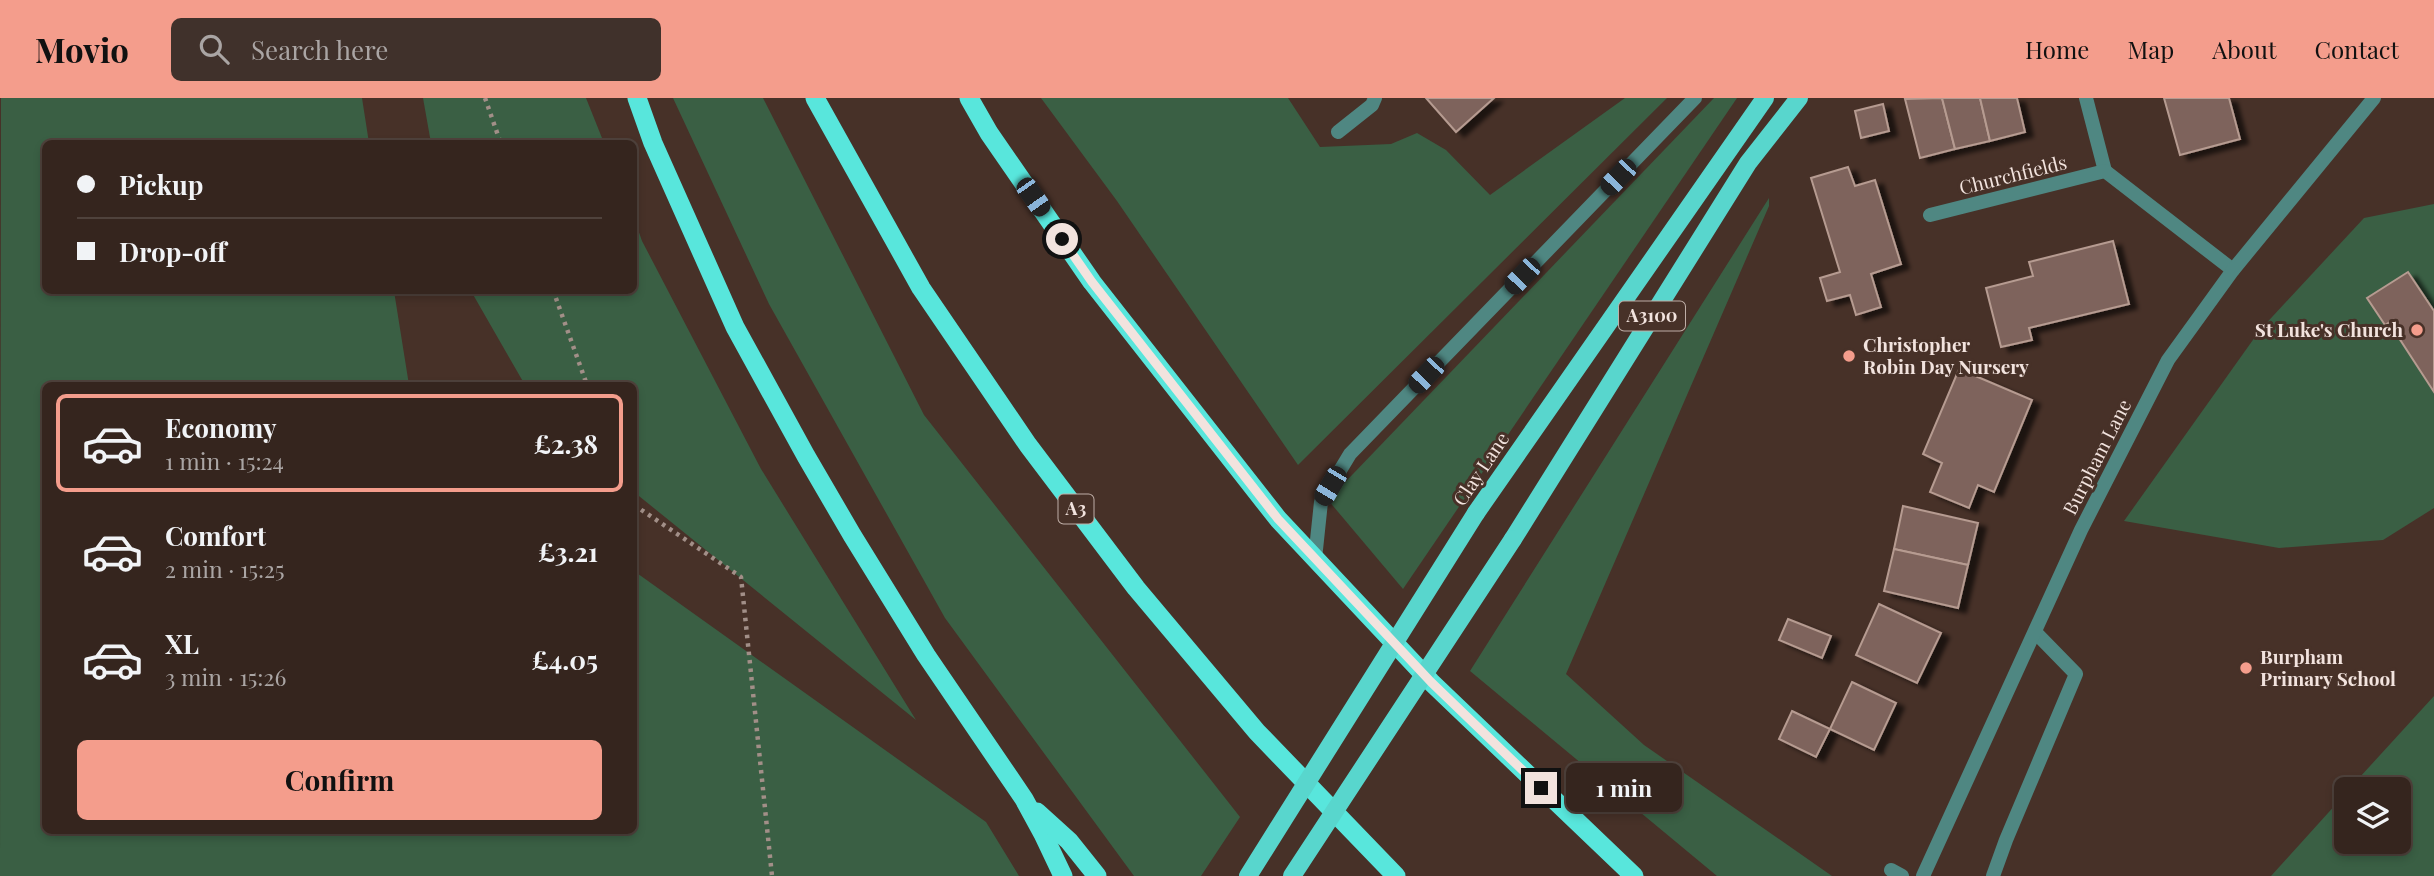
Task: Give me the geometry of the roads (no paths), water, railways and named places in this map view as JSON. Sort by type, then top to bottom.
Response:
[{"type":"highway","points":[[638,98],[653,142],[734,327],[852,535],[926,655],[1024,799],[1063,876]]},
{"type":"highway","name":"A3","points":[[815,98],[921,288],[1028,445],[1136,588],[1257,732],[1396,876]]},
{"type":"highway","points":[[969,98],[989,133],[1092,282],[1278,519],[1431,682],[1634,876]]},
{"type":"highway","points":[[1024,799],[1069,841],[1097,876]]},
{"type":"main road","name":"Clay Lane","points":[[1248,876],[1476,513],[1765,98]]},
{"type":"main road","name":"A3100","points":[[1292,876],[1513,539],[1748,163],[1799,98]]},
{"type":"street","points":[[1338,132],[1372,105],[1375,98]]},
{"type":"street","points":[[1315,559],[1321,502],[1350,454],[1695,98]]},
{"type":"street","points":[[2086,98],[2105,171],[2232,270]]},
{"type":"street","name":"Burpham Lane","points":[[1923,876],[2081,530],[2168,359],[2232,270],[2374,98]]},
{"type":"street","name":"Churchfields","points":[[1930,215],[2105,171]]},
{"type":"street","points":[[1993,876],[2076,674],[2035,632]]},
{"type":"place","name":"St Luke's Church","points":[[2417,330]]},
{"type":"place","name":"Christopher Robin Day Nursery","points":[[1849,356]]},
{"type":"place","name":"Burpham Primary School","points":[[2246,668]]}]
